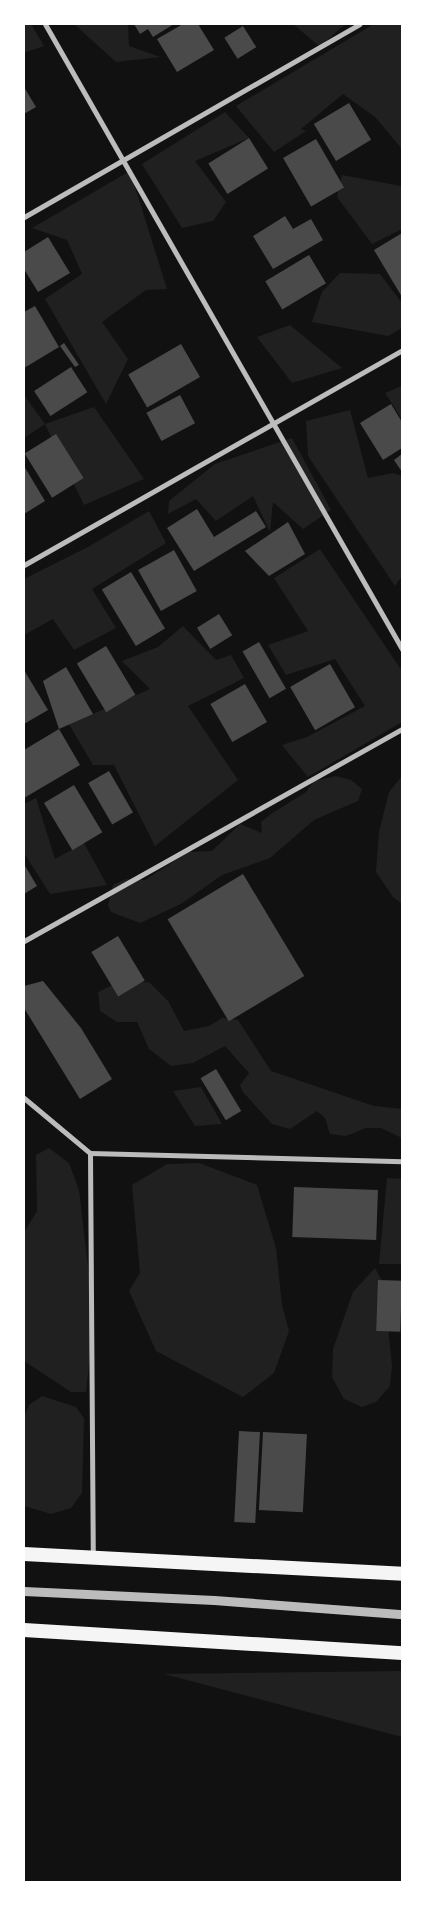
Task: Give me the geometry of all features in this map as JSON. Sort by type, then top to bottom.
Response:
[{"type":"highway","points":[[24,1554],[93,1556],[402,1574]]},
{"type":"highway","points":[[24,1630],[402,1653]]},
{"type":"street","points":[[45,24],[402,648]]},
{"type":"street","points":[[24,217],[359,24]]},
{"type":"street","points":[[24,565],[402,350]]},
{"type":"street","points":[[24,941],[402,729]]},
{"type":"street","points":[[24,1098],[90,1153],[402,1161]]},
{"type":"street","points":[[90,1153],[93,1556]]},
{"type":"street","points":[[24,1591],[214,1600],[402,1614]]},
{"type":"shaded area","points":[[24,24],[31,24],[44,46],[24,53]]},
{"type":"shaded area","points":[[74,24],[128,24],[129,46],[160,57],[116,62]]},
{"type":"shaded area","points":[[293,24],[345,24],[320,47]]},
{"type":"shaded area","points":[[374,24],[402,24],[402,149],[375,117],[343,94],[301,129],[306,131],[274,152],[236,106]]},
{"type":"shaded area","points":[[225,112],[249,138],[195,161],[226,202],[213,221],[182,228],[142,164]]},
{"type":"shaded area","points":[[130,171],[167,289],[146,290],[102,322],[128,359],[106,404],[45,299],[82,274],[67,240],[32,228]]},
{"type":"shaded area","points":[[342,175],[401,186],[402,229],[372,244],[337,197]]},
{"type":"shaded area","points":[[340,273],[380,274],[402,303],[402,328],[388,336],[312,322],[322,292]]},
{"type":"shaded area","points":[[290,325],[342,368],[292,383],[257,337]]},
{"type":"shaded area","points":[[402,386],[402,419],[385,393]]},
{"type":"shaded area","points":[[24,395],[45,424],[24,438]]},
{"type":"shaded area","points":[[94,407],[144,479],[84,505],[45,424]]},
{"type":"shaded area","points":[[350,410],[368,478],[393,473],[402,476],[402,576],[395,586],[308,456],[306,421]]},
{"type":"shaded area","points":[[292,438],[331,510],[303,529],[273,502],[270,532],[253,496],[216,521],[196,499],[168,514],[169,501],[215,464]]},
{"type":"shaded area","points":[[149,511],[166,543],[92,589],[116,628],[74,650],[53,619],[24,635],[24,579],[88,547]]},
{"type":"shaded area","points":[[320,549],[402,671],[402,722],[308,777],[282,745],[307,737],[365,706],[335,659],[286,675],[268,645],[308,631],[274,578]]},
{"type":"shaded area","points":[[183,626],[216,660],[231,655],[244,678],[188,706],[238,780],[155,846],[114,765],[93,765],[66,719],[93,714],[150,689],[122,661],[158,647]]},
{"type":"shaded area","points":[[336,776],[351,780],[362,789],[358,801],[314,820],[270,858],[222,875],[181,904],[140,923],[111,912],[108,905],[113,885],[126,879],[145,880],[188,852],[212,851],[240,824],[262,833],[261,822],[271,814],[306,792],[314,781]]},
{"type":"shaded area","points":[[402,776],[402,904],[393,897],[376,872],[379,832],[389,792]]},
{"type":"shaded area","points":[[36,798],[55,859],[84,843],[107,885],[50,894],[24,853],[24,804]]},
{"type":"shaded area","points":[[149,982],[168,1001],[184,1031],[209,1026],[222,1018],[238,1020],[271,1071],[374,1106],[402,1109],[402,1138],[381,1128],[366,1128],[346,1136],[330,1134],[325,1118],[317,1111],[290,1129],[272,1124],[243,1092],[240,1085],[249,1073],[225,1046],[193,1063],[171,1066],[149,1049],[137,1022],[117,1022],[100,1011],[98,992],[115,984]]},
{"type":"shaded area","points":[[201,1087],[222,1124],[195,1126],[173,1091]]},
{"type":"shaded area","points":[[49,1148],[69,1163],[79,1190],[94,1317],[86,1392],[71,1392],[24,1361],[24,1232],[37,1211],[36,1155]]},
{"type":"shaded area","points":[[199,1163],[257,1185],[276,1248],[282,1305],[289,1331],[274,1373],[243,1397],[156,1351],[129,1291],[140,1273],[132,1185],[167,1164]]},
{"type":"shaded area","points":[[387,1178],[402,1179],[402,1264],[379,1264]]},
{"type":"shaded area","points":[[375,1268],[389,1293],[387,1317],[392,1366],[390,1386],[376,1402],[362,1407],[344,1399],[332,1377],[333,1349],[353,1292]]},
{"type":"shaded area","points":[[42,1396],[76,1407],[84,1418],[82,1493],[71,1508],[51,1514],[24,1506],[24,1417],[29,1405]]},
{"type":"shaded area","points":[[402,1671],[402,1737],[164,1674]]},
{"type":"building","points":[[134,24],[174,24],[153,37],[148,29],[140,34]]},
{"type":"building","points":[[183,24],[198,24],[214,50],[177,72],[157,39]]},
{"type":"building","points":[[243,26],[256,47],[238,59],[224,38]]},
{"type":"building","points":[[24,87],[36,107],[24,114]]},
{"type":"building","points":[[349,103],[371,140],[336,161],[314,124]]},
{"type":"building","points":[[249,138],[268,169],[227,194],[208,163]]},
{"type":"building","points":[[316,139],[344,187],[311,206],[283,158]]},
{"type":"building","points":[[285,216],[293,229],[311,219],[323,240],[273,269],[253,236]]},
{"type":"building","points":[[402,233],[402,297],[374,250]]},
{"type":"building","points":[[48,237],[70,273],[38,292],[24,269],[24,252]]},
{"type":"building","points":[[309,255],[326,283],[282,310],[265,281]]},
{"type":"building","points":[[35,306],[59,347],[24,368],[24,312]]},
{"type":"building","points":[[64,343],[79,365],[75,367],[60,346]]},
{"type":"building","points":[[181,344],[200,377],[147,407],[128,374]]},
{"type":"building","points":[[71,367],[87,392],[50,416],[34,391]]},
{"type":"building","points":[[180,395],[195,423],[161,441],[146,413]]},
{"type":"building","points":[[391,404],[402,422],[402,448],[383,460],[360,423]]},
{"type":"building","points":[[56,434],[84,478],[52,498],[25,454]]},
{"type":"building","points":[[402,454],[402,472],[394,460]]},
{"type":"building","points":[[24,466],[45,501],[24,514]]},
{"type":"building","points":[[197,509],[214,537],[256,511],[266,527],[194,571],[167,528]]},
{"type":"building","points":[[288,522],[305,554],[269,576],[245,551]]},
{"type":"building","points":[[174,550],[197,591],[161,611],[138,570]]},
{"type":"building","points":[[131,572],[165,629],[136,646],[102,590]]},
{"type":"building","points":[[219,614],[232,635],[210,649],[197,628]]},
{"type":"building","points":[[259,642],[286,689],[270,698],[243,652]]},
{"type":"building","points":[[106,646],[135,695],[106,712],[77,664]]},
{"type":"building","points":[[330,664],[355,707],[315,730],[290,687]]},
{"type":"building","points":[[66,667],[93,714],[59,729],[43,681]]},
{"type":"building","points":[[24,670],[48,710],[24,724]]},
{"type":"building","points":[[245,684],[267,722],[232,742],[210,704]]},
{"type":"building","points":[[59,729],[80,765],[24,798],[24,750]]},
{"type":"building","points":[[109,771],[133,813],[112,825],[88,783]]},
{"type":"building","points":[[74,785],[102,832],[72,850],[44,803]]},
{"type":"building","points":[[24,864],[37,886],[24,894]]},
{"type":"building","points":[[243,874],[304,976],[229,1021],[168,919]]},
{"type":"building","points":[[118,936],[145,981],[118,997],[91,952]]},
{"type":"building","points":[[43,981],[81,1028],[112,1079],[80,1099],[24,1008],[24,986]]},
{"type":"building","points":[[216,1069],[241,1111],[226,1120],[201,1078]]},
{"type":"building","points":[[294,1187],[378,1190],[376,1240],[292,1237]]},
{"type":"building","points":[[378,1280],[402,1281],[400,1332],[376,1331]]},
{"type":"building","points":[[239,1431],[260,1432],[255,1523],[234,1522]]},
{"type":"building","points":[[263,1432],[307,1434],[303,1512],[259,1510]]}]
